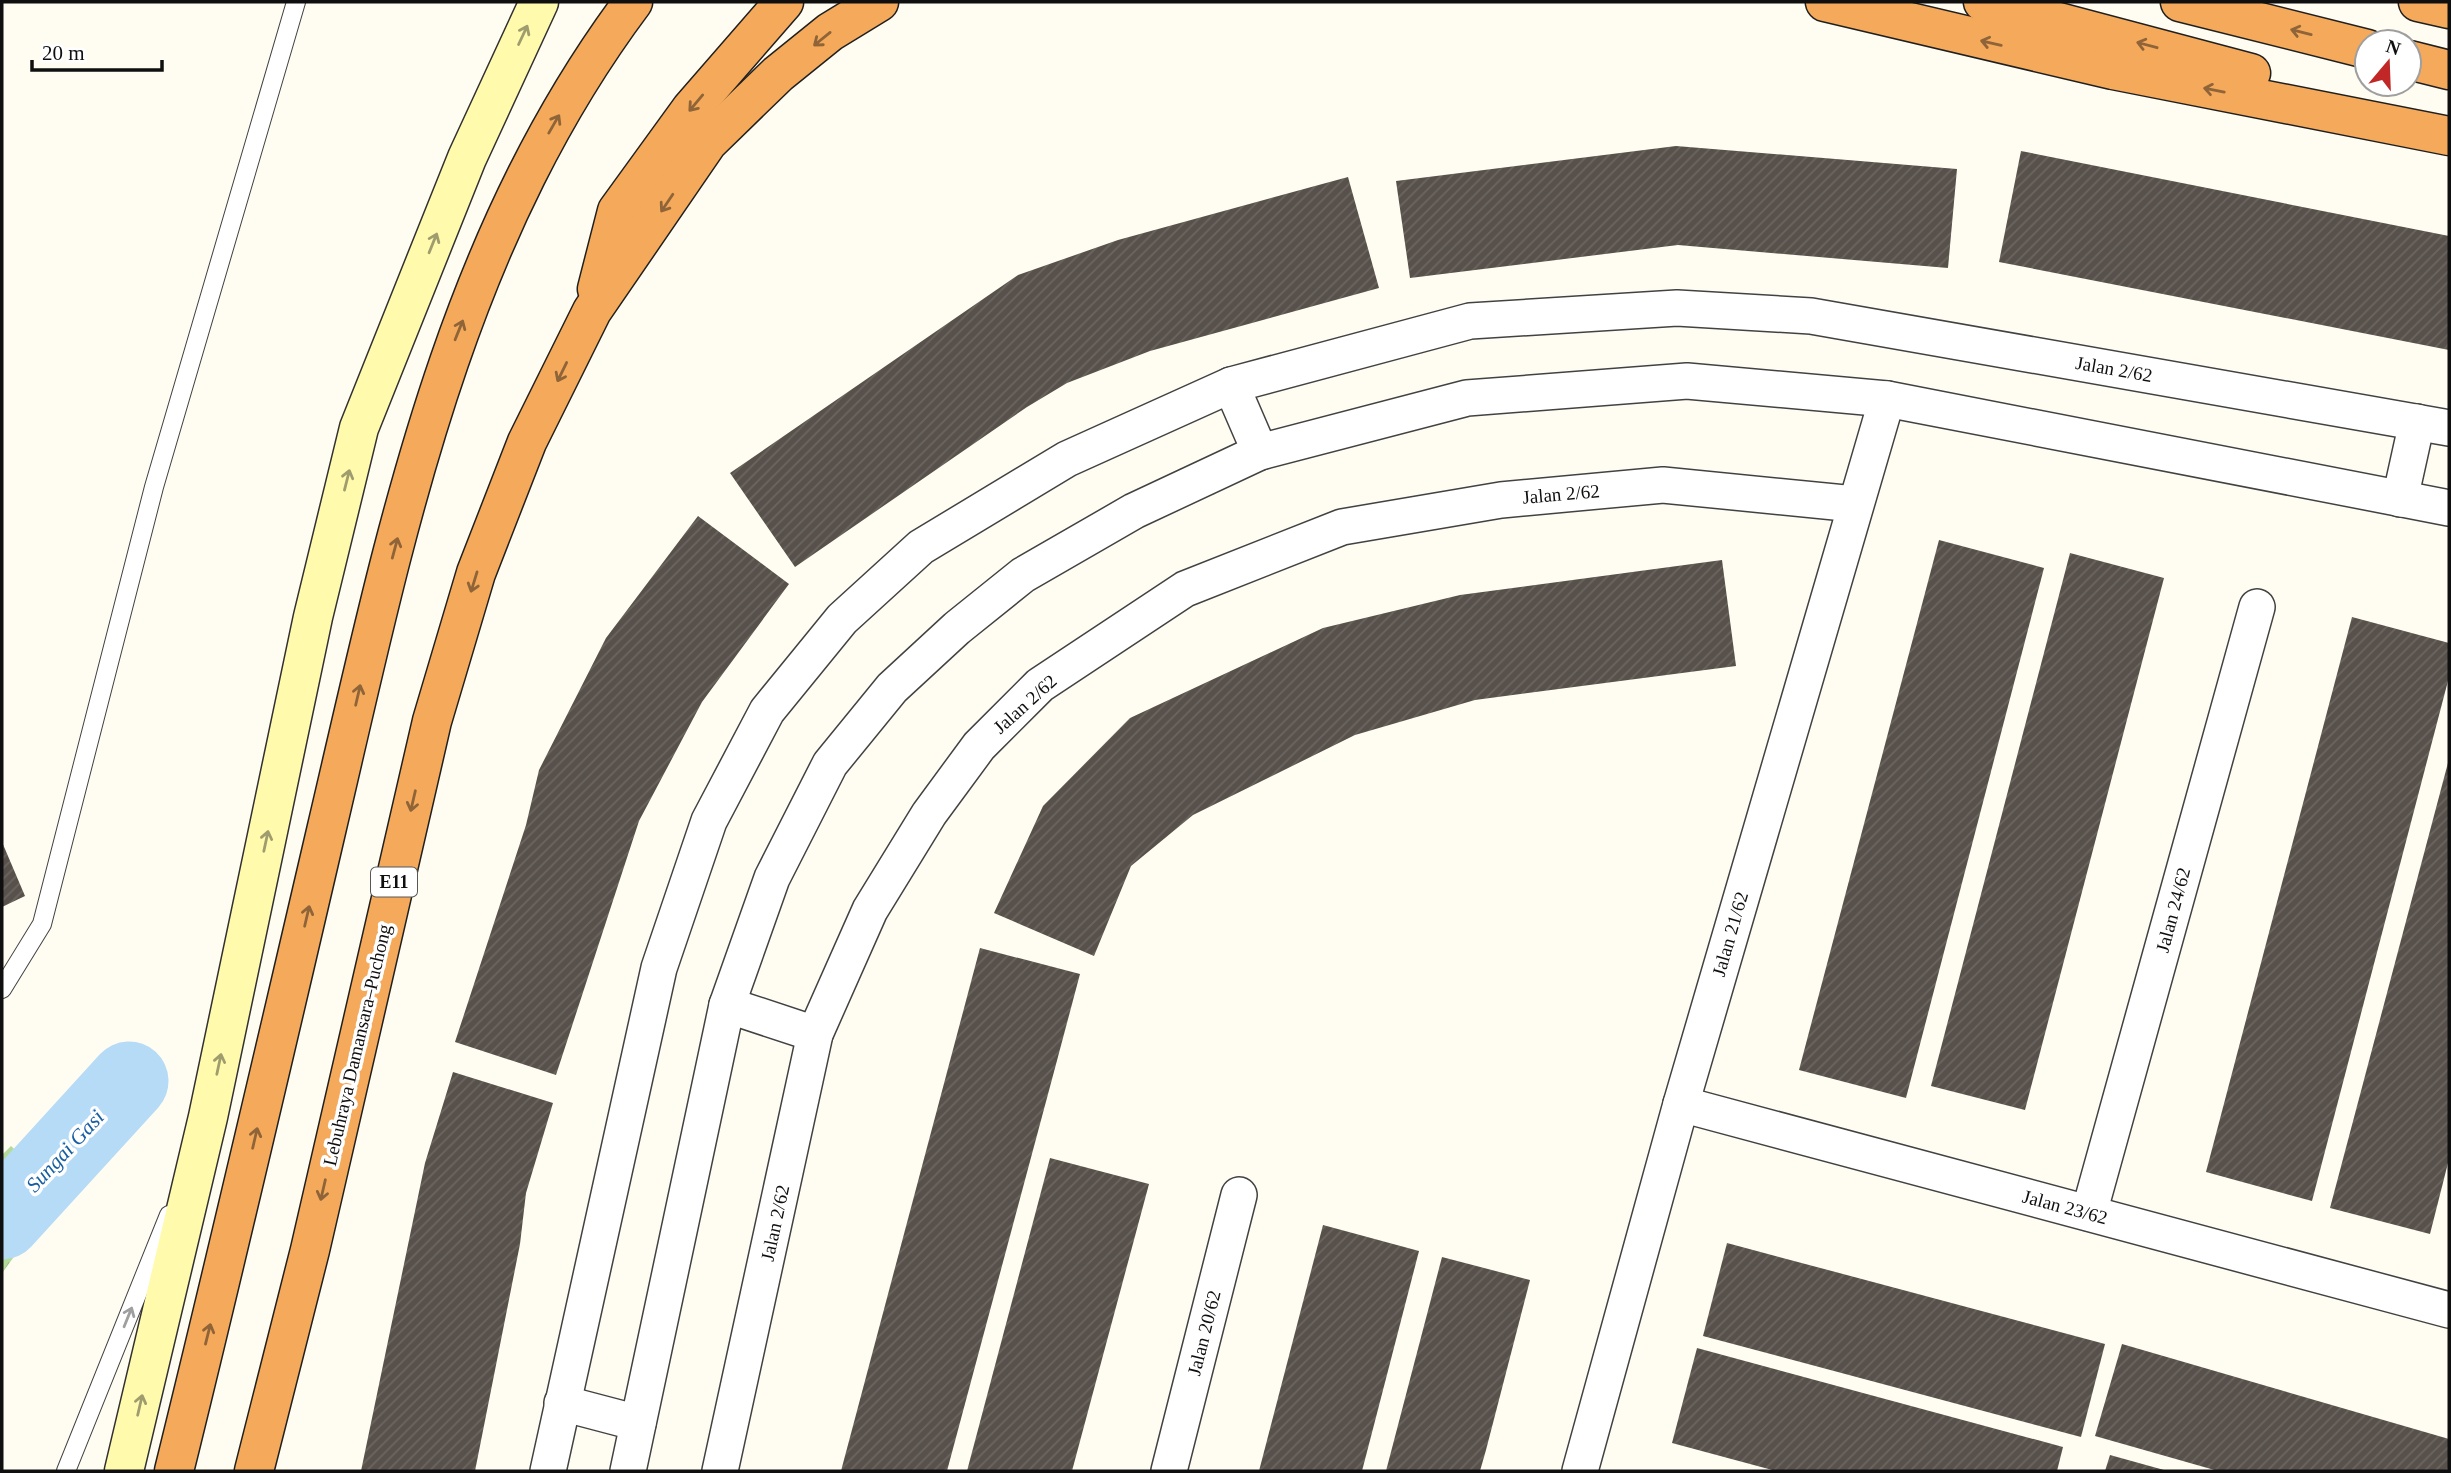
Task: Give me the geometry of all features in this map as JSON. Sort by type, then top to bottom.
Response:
[{"type":"highway","points":[[174,1471],[240,1205],[377,614],[448,357],[510,206],[539,150],[595,53],[633,2]]},
{"type":"highway","points":[[741,52],[760,2]]},
{"type":"highway","points":[[592,311],[617,211],[691,109],[785,2]]},
{"type":"highway","points":[[592,311],[708,142],[778,74],[830,32],[879,2]]},
{"type":"highway","points":[[1825,2],[2113,71],[2449,136]]},
{"type":"highway","points":[[1983,2],[2449,126]]},
{"type":"highway","points":[[2180,2],[2353,45]]},
{"type":"highway","points":[[2418,2],[2449,9]]},
{"type":"highway","points":[[2423,64],[2449,70]]},
{"type":"highway","name":"Lebuhraya Damansara–Puchong","points":[[254,1471],[310,1250],[432,720],[481,561],[527,442],[592,311]]},
{"type":"main road","points":[[124,1471],[208,1117],[313,617],[359,428],[467,158],[538,2]]},
{"type":"street","name":"Jalan 2/62","points":[[548,1471],[659,968],[709,821],[766,711],[842,619],[921,548],[1067,459],[1231,385],[1470,320],[1677,308],[1811,316],[2433,425],[2400,499]]},
{"type":"street","points":[[628,1471],[727,1005],[772,878],[830,764],[891,688],[957,628],[1023,575],[1134,511],[1259,452],[1467,398],[1687,382],[1887,400],[2449,508]]},
{"type":"street","points":[[1231,385],[1259,452]]},
{"type":"street","name":"Jalan 21/62","points":[[1580,1471],[1681,1104],[1887,400]]},
{"type":"street","name":"Jalan 2/62","points":[[720,1471],[815,1034],[870,910],[929,814],[979,746],[1040,685],[1185,589],[1342,527],[1501,500],[1663,485],[1856,504]]},
{"type":"street","name":"Jalan 24/62","points":[[2089,1213],[2257,607]]},
{"type":"street","points":[[727,1005],[815,1034]]},
{"type":"street","name":"Jalan 23/62","points":[[1681,1104],[2449,1310]]},
{"type":"street","name":"Jalan 20/62","points":[[1169,1471],[1239,1195]]},
{"type":"street","points":[[562,1403],[638,1423]]},
{"type":"lane","points":[[2,989],[42,924],[154,487],[296,2]]},
{"type":"lane","points":[[66,1471],[208,1117]]},
{"type":"green space","points":[[11,1146],[61,1193],[2,1273],[2,1155]]},
{"type":"building","points":[[1676,146],[1957,169],[1948,268],[1678,245],[1410,278],[1396,181]]},
{"type":"building","points":[[2021,151],[2449,236],[2449,350],[1999,262]]},
{"type":"building","points":[[1348,177],[1379,288],[1150,351],[1067,383],[1027,407],[795,567],[730,473],[1018,275],[1118,240]]},
{"type":"building","points":[[698,516],[789,584],[702,702],[639,821],[556,1075],[455,1042],[526,825],[539,770],[606,638]]},
{"type":"building","points":[[1939,540],[2044,568],[1906,1098],[1799,1070]]},
{"type":"building","points":[[2070,553],[2164,578],[2025,1110],[1931,1086]]},
{"type":"building","points":[[1722,560],[1736,666],[1475,700],[1355,735],[1193,815],[1131,866],[1094,956],[994,913],[1043,806],[1130,718],[1323,628],[1460,595]]},
{"type":"building","points":[[2352,617],[2449,643],[2449,677],[2312,1201],[2206,1172]]},
{"type":"building","points":[[2449,759],[2449,1159],[2430,1234],[2330,1208]]},
{"type":"building","points":[[2,842],[25,896],[2,907]]},
{"type":"building","points":[[980,948],[1080,974],[947,1471],[841,1471]]},
{"type":"building","points":[[453,1072],[553,1103],[526,1193],[520,1244],[475,1471],[361,1471],[425,1163]]},
{"type":"building","points":[[1050,1158],[1149,1184],[1072,1471],[967,1471]]},
{"type":"building","points":[[1323,1225],[1419,1251],[1362,1471],[1259,1471]]},
{"type":"building","points":[[1727,1243],[2105,1344],[2081,1437],[1703,1336]]},
{"type":"building","points":[[1442,1257],[1530,1280],[1486,1450],[1480,1471],[1386,1471]]},
{"type":"building","points":[[2122,1344],[2449,1439],[2449,1471],[2218,1471],[2095,1436]]},
{"type":"building","points":[[1697,1348],[2063,1447],[2057,1471],[1776,1471],[1672,1443]]},
{"type":"building","points":[[2110,1455],[2164,1470],[2164,1471],[2105,1471]]},
{"type":"waterway","name":"Sungai Gasi","points":[[2,1220],[129,1081]]}]
